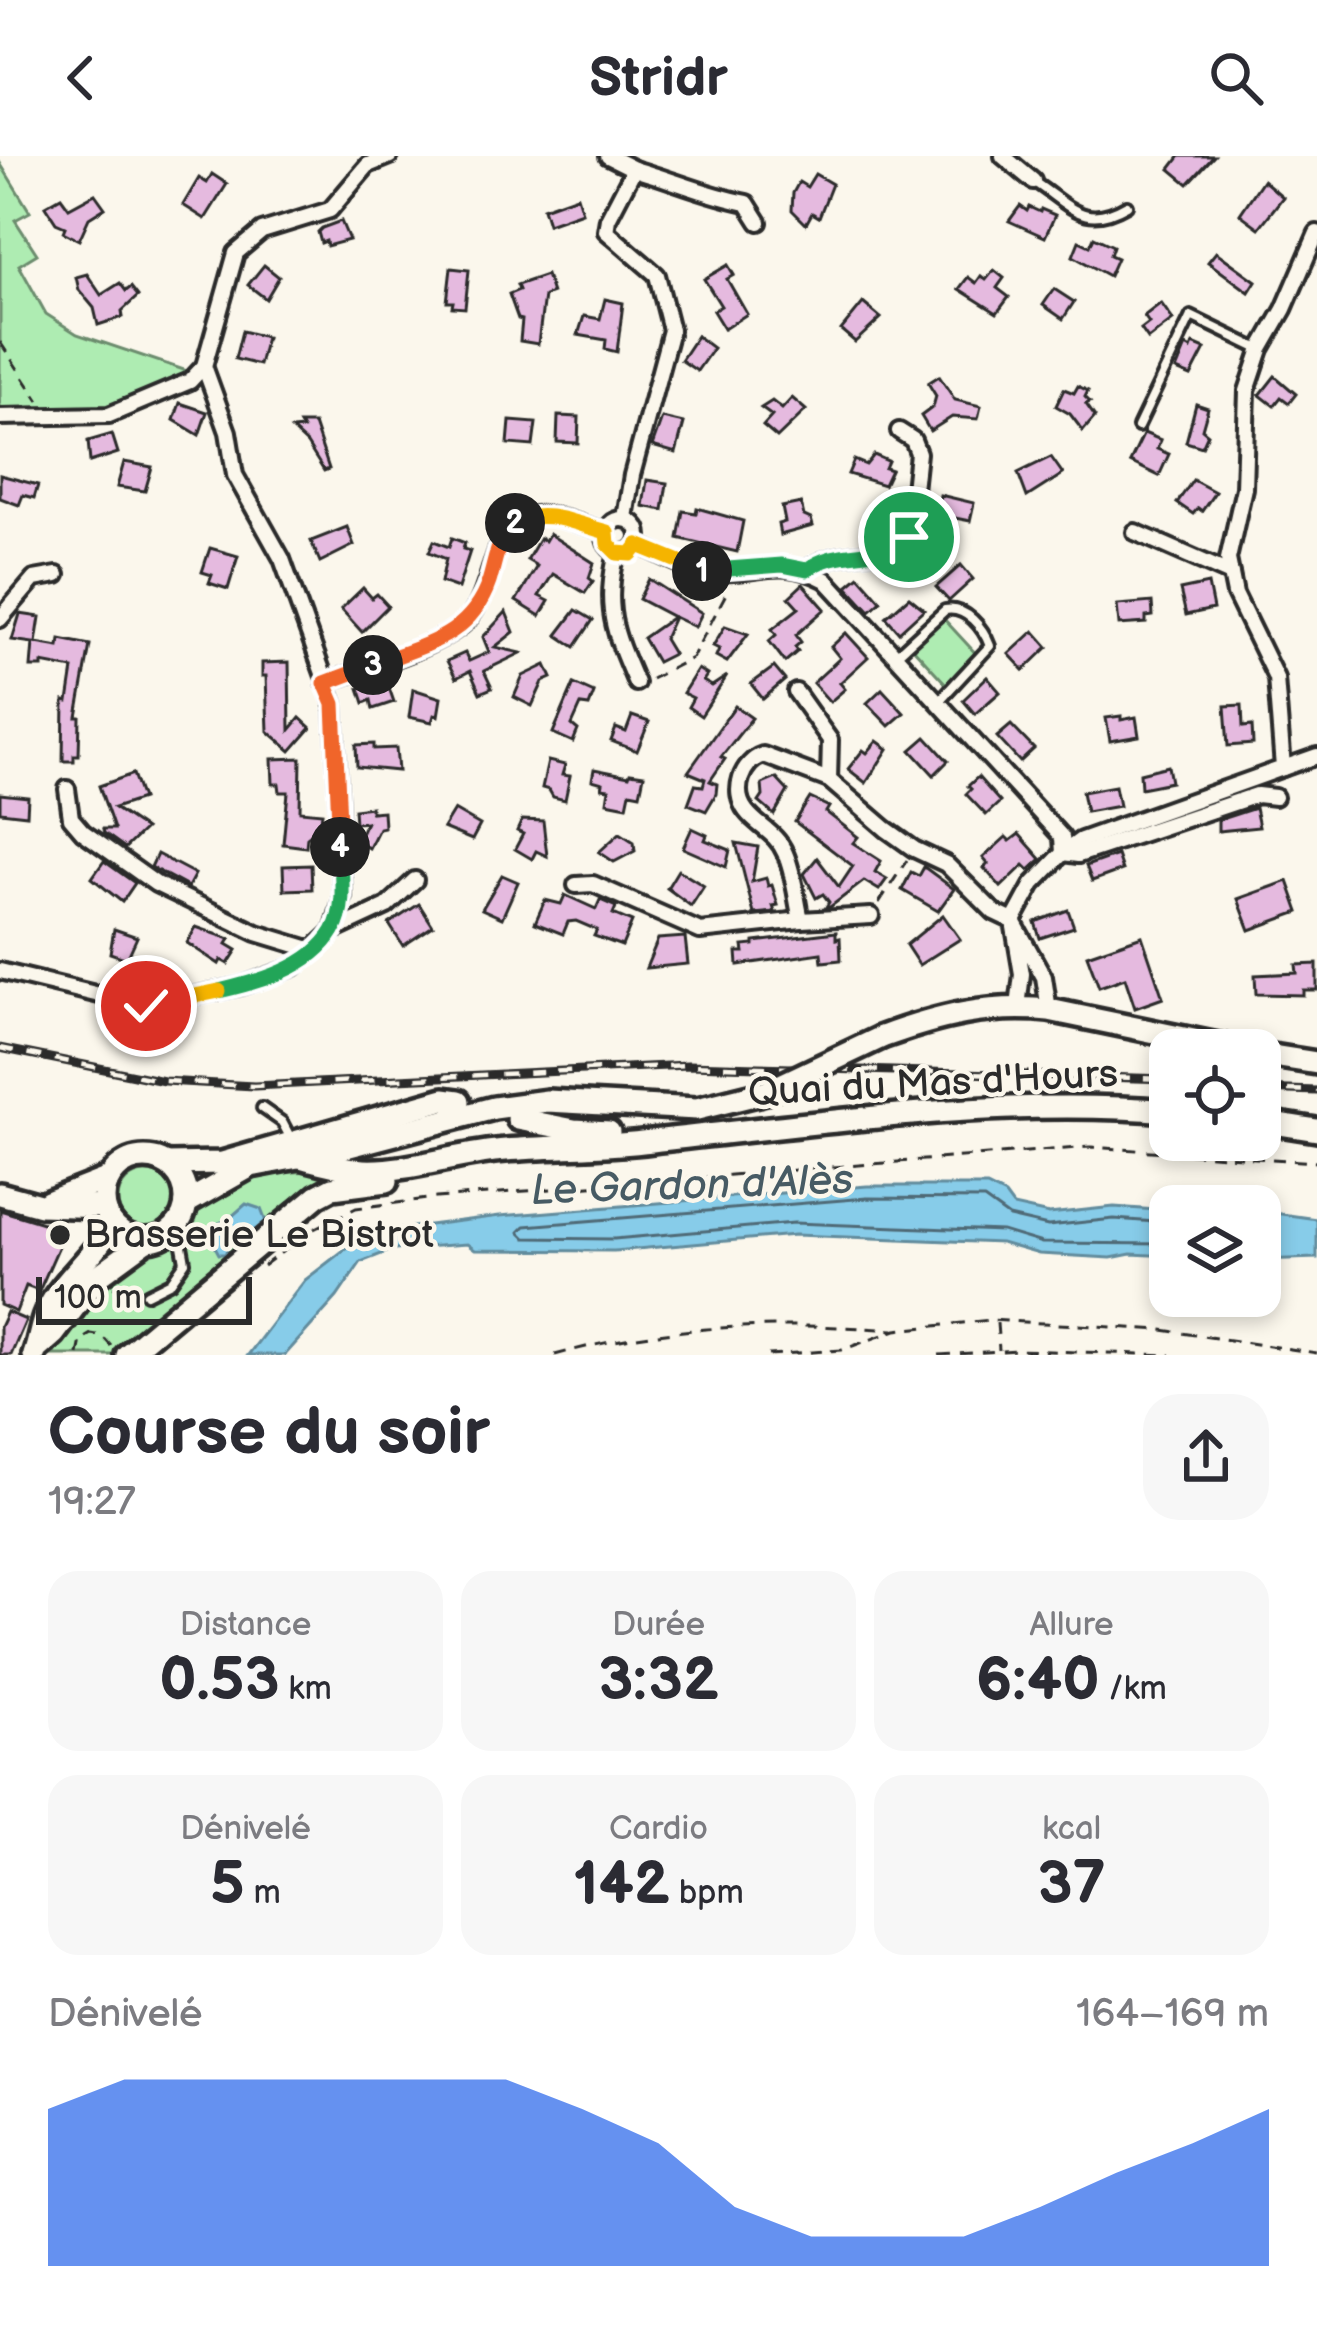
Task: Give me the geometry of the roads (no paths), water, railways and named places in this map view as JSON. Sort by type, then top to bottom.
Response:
[{"type":"main road","points":[[35,1352],[85,1289],[147,1240],[160,1237],[182,1213],[251,1166],[297,1150],[547,1101],[697,1109],[732,1103],[933,1018],[986,1007],[1049,1010],[1149,1031]]},
{"type":"main road","points":[[1281,1057],[1317,1063]]},
{"type":"main road","name":"Quai du Mas d'Hours","points":[[168,1164],[222,1163],[297,1150],[444,1099],[459,1101]]},
{"type":"main road","name":"Quai du Mas d'Hours","points":[[518,1119],[574,1130],[700,1133],[1011,1109],[1149,1111]]},
{"type":"main road","points":[[1281,1124],[1317,1130]]},
{"type":"main road","name":"Quai du Mas d'Hours","points":[[297,1150],[359,1170],[501,1150],[652,1142],[700,1133]]},
{"type":"main road","points":[[40,1205],[109,1178],[129,1160],[156,1158],[182,1181],[182,1213]]},
{"type":"main road","points":[[127,1355],[317,1196],[332,1188],[398,1179],[431,1162]]},
{"type":"main road","points":[[222,1163],[251,1166]]},
{"type":"main road","points":[[35,1352],[40,1323],[52,1301],[98,1250],[108,1216],[109,1178]]},
{"type":"main road","points":[[0,1194],[108,1216],[122,1234],[147,1240]]},
{"type":"street","points":[[0,417],[109,415],[190,381],[204,366],[236,254],[262,231],[330,210],[368,165],[390,156]]},
{"type":"street","points":[[608,156],[709,196],[747,203],[759,222]]},
{"type":"street","points":[[1003,156],[1033,181]]},
{"type":"street","points":[[625,518],[671,331],[658,275],[606,231],[634,169]]},
{"type":"street","points":[[1283,768],[1276,678],[1235,594],[1228,559],[1244,488],[1247,391],[1261,349],[1317,233]]},
{"type":"street","points":[[204,366],[228,432],[235,475],[282,559],[334,704],[343,896],[333,931]]},
{"type":"street","points":[[807,570],[830,556],[880,554],[909,537],[918,453],[913,440],[899,430]]},
{"type":"street","points":[[325,683],[446,636],[466,623],[480,606],[499,543],[521,519],[541,514],[607,532]]},
{"type":"street","points":[[625,518],[635,528],[638,545],[631,554],[617,553],[608,544],[612,520],[625,518]]},
{"type":"street","points":[[1135,532],[1231,574]]},
{"type":"street","points":[[638,545],[702,571],[782,565],[826,580],[1062,837],[1063,853]]},
{"type":"street","points":[[617,553],[612,628],[636,683]]},
{"type":"street","points":[[0,619],[34,579],[57,575]]},
{"type":"street","points":[[796,692],[830,740],[829,780]]},
{"type":"street","points":[[801,920],[786,855],[774,833],[741,803],[740,776],[751,759],[763,754],[829,780],[914,849],[946,864],[994,912],[1013,921],[1044,977],[1049,1010]]},
{"type":"street","points":[[1018,1007],[1022,974],[1013,921],[1033,884],[1063,853],[1081,841],[1317,756]]},
{"type":"street","points":[[67,788],[71,818],[82,832],[156,884],[257,933],[313,950]]},
{"type":"street","points":[[1063,853],[1078,855],[1257,795],[1275,796]]},
{"type":"street","points":[[0,970],[146,1006],[241,986],[294,967],[333,931],[387,906],[415,880]]},
{"type":"street","points":[[576,885],[593,884],[700,931],[871,916]]},
{"type":"lane","points":[[1033,181],[1086,217],[1104,218],[1127,205]]},
{"type":"lane","points":[[1138,427],[1191,316],[1261,349]]},
{"type":"lane","points":[[896,655],[945,610],[956,608],[968,614],[990,646],[939,701]]},
{"type":"lane","points":[[262,1108],[282,1122],[297,1150]]},
{"type":"lane","points":[[148,1294],[171,1282],[185,1262],[182,1213]]},
{"type":"water","points":[[867,1186],[987,1186],[1005,1195],[1013,1206],[1049,1214],[1114,1207],[1149,1210],[1149,1255],[1039,1254],[1001,1243],[795,1235],[614,1251],[475,1250],[467,1244],[394,1249],[361,1262],[285,1355],[248,1355],[305,1280],[366,1233],[500,1216]]},
{"type":"water","points":[[246,1204],[261,1209],[266,1222],[219,1254],[211,1227]]},
{"type":"water","points":[[1281,1214],[1317,1219],[1317,1258],[1281,1259]]},
{"type":"railway","points":[[0,1048],[164,1081],[254,1086],[688,1065],[1149,1078]]},
{"type":"railway","points":[[1281,1090],[1317,1091]]},
{"type":"place","name":"Brasserie Le Bistrot","points":[[60,1235]]},
{"type":"water label","name":"Le Gardon d'Alès","points":[[692,1186]]}]
